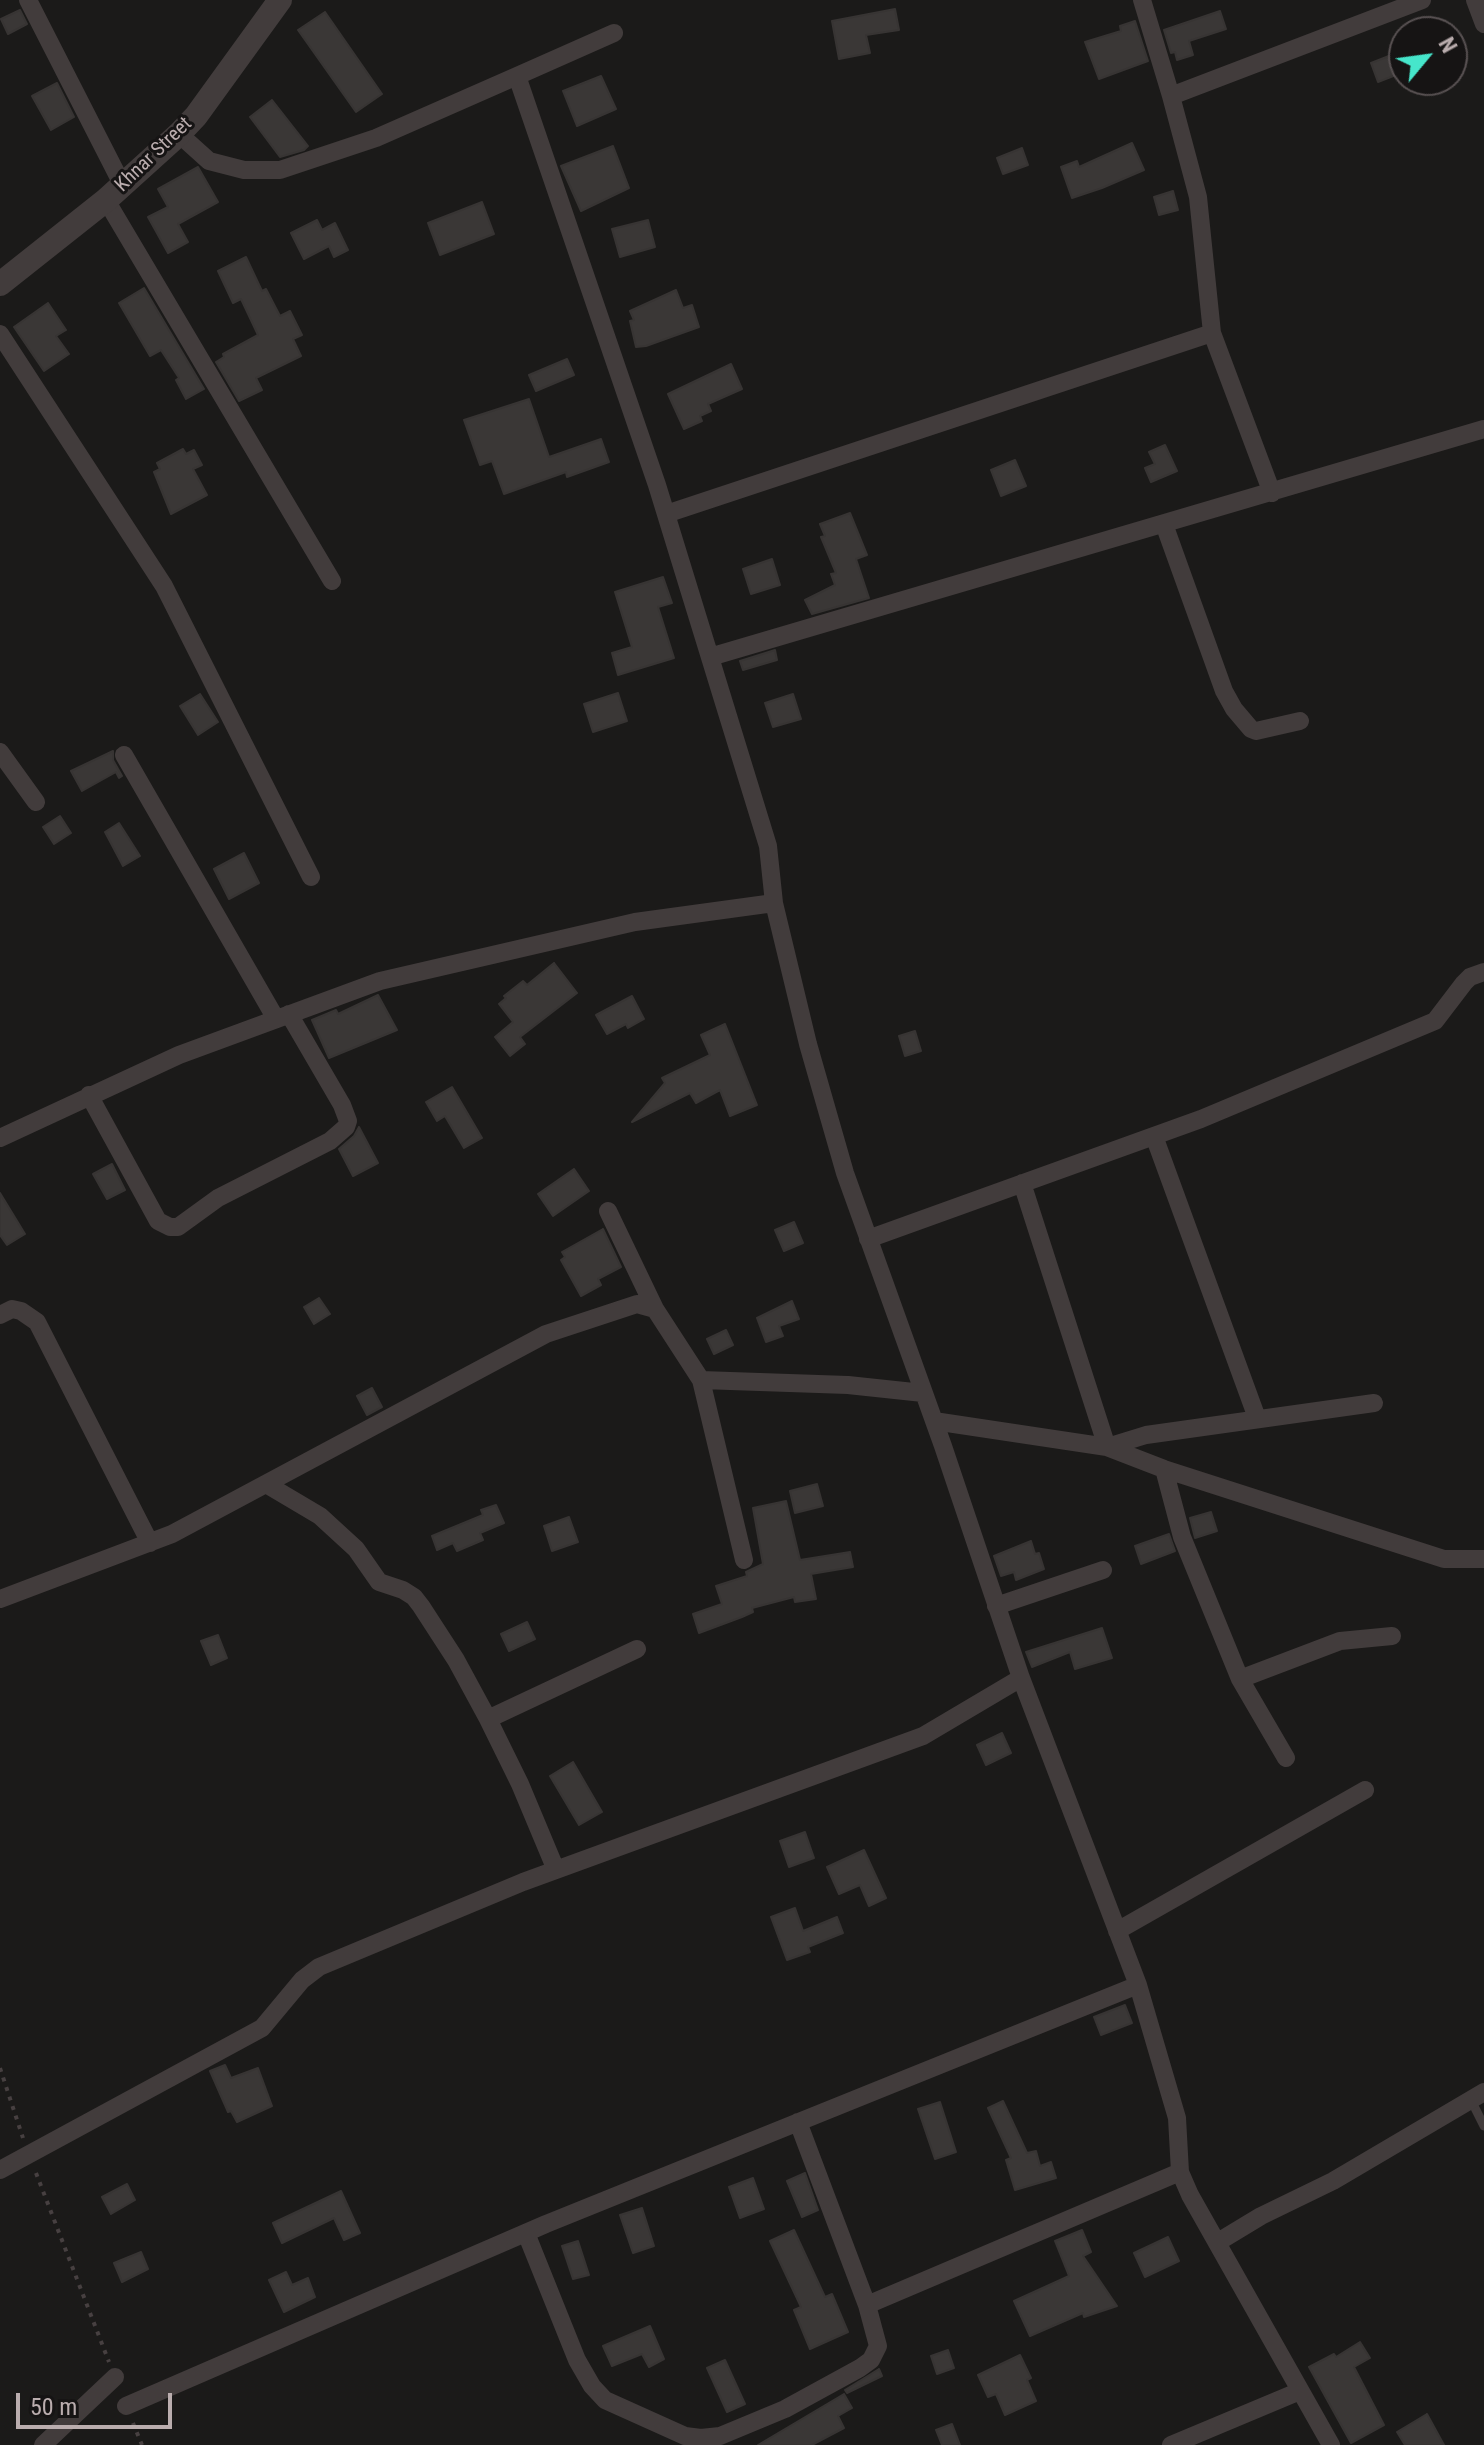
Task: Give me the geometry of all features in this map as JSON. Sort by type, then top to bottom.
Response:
[{"type":"street","points":[[28,0],[115,193],[332,581]]},
{"type":"street","name":"Khnar Street","points":[[0,284],[115,193],[179,134],[196,116],[280,0]]},
{"type":"street","points":[[1142,0],[1198,197],[1212,333],[1272,493]]},
{"type":"street","points":[[1171,96],[1422,0]]},
{"type":"street","points":[[1475,0],[1484,24]]},
{"type":"street","points":[[179,134],[209,161],[244,170],[280,170],[376,138],[614,33]]},
{"type":"street","points":[[517,76],[666,514],[768,846],[774,903],[808,1044],[845,1173],[934,1421],[1021,1678],[1138,1985],[1177,2118],[1180,2172],[1331,2445]]},
{"type":"street","points":[[666,514],[1212,333]]},
{"type":"street","points":[[0,334],[164,586],[311,877]]},
{"type":"street","points":[[710,657],[1484,429]]},
{"type":"street","points":[[1164,524],[1224,691],[1234,709],[1256,731],[1300,721]]},
{"type":"street","points":[[0,752],[36,802]]},
{"type":"street","points":[[89,1095],[158,1221],[170,1227],[178,1227],[218,1198],[330,1141],[346,1127],[348,1121],[342,1105],[283,1017],[124,755]]},
{"type":"street","points":[[0,1138],[179,1055],[380,981],[620,925],[774,903]]},
{"type":"street","points":[[868,1239],[1154,1136],[1435,1021],[1464,983],[1484,972]]},
{"type":"street","points":[[1154,1136],[1257,1418]]},
{"type":"street","points":[[1022,1183],[1107,1447]]},
{"type":"street","points":[[608,1211],[655,1309],[701,1380],[744,1560]]},
{"type":"street","points":[[0,1599],[172,1534],[546,1334],[637,1304],[655,1309]]},
{"type":"street","points":[[0,1315],[12,1309],[29,1314],[37,1322],[150,1543]]},
{"type":"street","points":[[701,1380],[848,1385],[923,1393]]},
{"type":"street","points":[[1107,1447],[1146,1435],[1374,1403]]},
{"type":"street","points":[[934,1421],[1107,1447],[1164,1469],[1444,1559],[1484,1559]]},
{"type":"street","points":[[1164,1469],[1182,1537],[1240,1679],[1286,1758]]},
{"type":"street","points":[[266,1484],[300,1503],[343,1535],[379,1582],[414,1597],[456,1660],[488,1719],[520,1784],[556,1870]]},
{"type":"street","points":[[996,1606],[1103,1570]]},
{"type":"street","points":[[1240,1679],[1340,1641],[1392,1636]]},
{"type":"street","points":[[488,1719],[637,1649]]},
{"type":"street","points":[[0,2170],[262,2028],[302,1980],[319,1967],[556,1870],[923,1736],[1021,1678]]},
{"type":"street","points":[[1117,1931],[1365,1790]]},
{"type":"street","points":[[126,2406],[526,2233],[1138,1985]]},
{"type":"street","points":[[1218,2242],[1261,2216],[1333,2181],[1477,2096]]},
{"type":"street","points":[[526,2233],[577,2360],[592,2386],[605,2400],[685,2436],[720,2436],[785,2409],[860,2368],[871,2360],[878,2346],[867,2305],[798,2122]]},
{"type":"street","points":[[867,2305],[1180,2172]]},
{"type":"street","points":[[43,2445],[115,2377]]},
{"type":"street","points":[[1171,2445],[1300,2391]]},
{"type":"lane","points":[[1477,2096],[1484,2126]]},
{"type":"path","points":[[0,2068],[28,2154],[115,2377]]},
{"type":"path","points":[[126,2406],[142,2445]]},
{"type":"building","points":[[895,9],[899,30],[866,35],[870,53],[839,59],[832,21]]},
{"type":"building","points":[[20,10],[27,24],[8,34],[1,19]]},
{"type":"building","points":[[1220,11],[1226,29],[1189,41],[1193,55],[1177,60],[1175,52],[1171,53],[1164,30]]},
{"type":"building","points":[[325,12],[382,94],[356,112],[298,30]]},
{"type":"building","points":[[1135,21],[1148,61],[1099,79],[1085,42],[1121,31],[1120,26]]},
{"type":"building","points":[[1388,56],[1388,78],[1378,82],[1371,63]]},
{"type":"building","points":[[601,76],[616,109],[577,126],[563,91]]},
{"type":"building","points":[[57,83],[74,117],[51,130],[32,96]]},
{"type":"building","points":[[272,100],[308,146],[304,150],[280,157],[250,117]]},
{"type":"building","points":[[1132,143],[1144,170],[1072,198],[1061,167],[1077,161],[1079,167]]},
{"type":"building","points":[[613,146],[629,188],[581,211],[561,166]]},
{"type":"building","points":[[1022,148],[1028,165],[1003,174],[997,158]]},
{"type":"building","points":[[198,167],[218,202],[178,224],[188,242],[168,253],[148,217],[168,207],[158,189]]},
{"type":"building","points":[[1173,191],[1178,210],[1159,215],[1154,197]]},
{"type":"building","points":[[482,202],[494,234],[440,255],[428,223]]},
{"type":"building","points":[[317,220],[322,230],[335,223],[348,250],[334,257],[329,246],[304,259],[291,233]]},
{"type":"building","points":[[648,220],[655,247],[620,257],[612,229]]},
{"type":"building","points":[[246,257],[262,291],[266,289],[280,316],[290,311],[302,335],[293,339],[301,356],[256,378],[262,390],[239,401],[216,362],[224,357],[223,354],[258,335],[241,299],[233,303],[218,271]]},
{"type":"building","points":[[144,288],[204,389],[186,399],[176,380],[179,378],[161,350],[150,356],[119,303]]},
{"type":"building","points":[[676,290],[683,308],[692,305],[699,327],[636,347],[630,321],[634,320],[630,311]]},
{"type":"building","points":[[48,303],[66,330],[56,336],[69,354],[44,371],[14,327]]},
{"type":"building","points":[[567,359],[574,375],[536,391],[529,375]]},
{"type":"building","points":[[731,364],[742,389],[708,404],[711,411],[700,416],[702,421],[684,429],[668,394]]},
{"type":"building","points":[[529,399],[549,457],[601,439],[609,462],[567,477],[566,472],[504,494],[492,461],[480,465],[464,420]]},
{"type":"building","points":[[1165,445],[1177,471],[1151,482],[1145,468],[1155,464],[1149,452]]},
{"type":"building","points":[[183,449],[186,454],[194,450],[202,465],[193,469],[207,495],[171,514],[154,472],[160,469],[157,463]]},
{"type":"building","points":[[1015,460],[1026,486],[1001,496],[991,470]]},
{"type":"building","points":[[850,513],[867,555],[856,559],[869,598],[812,614],[805,600],[835,585],[831,574],[836,573],[821,537],[825,536],[820,524]]},
{"type":"building","points":[[772,559],[780,585],[751,594],[743,569]]},
{"type":"building","points":[[663,577],[672,603],[658,607],[674,658],[618,675],[612,653],[632,647],[615,592]]},
{"type":"building","points":[[775,650],[777,660],[743,670],[740,661]]},
{"type":"building","points":[[618,693],[627,721],[593,732],[584,704]]},
{"type":"building","points":[[200,694],[218,722],[198,735],[180,706]]},
{"type":"building","points":[[793,694],[801,719],[773,727],[765,703]]},
{"type":"building","points":[[113,751],[113,760],[122,776],[119,778],[116,772],[82,791],[71,771]]},
{"type":"building","points":[[60,816],[71,833],[54,844],[43,827]]},
{"type":"building","points":[[119,823],[140,856],[123,866],[105,832]]},
{"type":"building","points":[[244,853],[259,883],[229,899],[214,869]]},
{"type":"building","points":[[554,963],[577,993],[520,1037],[525,1044],[510,1056],[495,1037],[513,1022],[499,1004],[523,981],[527,985]]},
{"type":"building","points":[[378,995],[397,1030],[329,1058],[312,1020],[336,1010],[338,1014]]},
{"type":"building","points":[[632,996],[644,1019],[607,1034],[596,1015]]},
{"type":"building","points":[[725,1024],[757,1105],[730,1116],[720,1090],[696,1103],[690,1093],[632,1122],[665,1083],[662,1078],[710,1055],[701,1035]]},
{"type":"building","points":[[915,1031],[921,1051],[905,1056],[899,1036]]},
{"type":"building","points":[[452,1087],[482,1138],[464,1148],[445,1116],[437,1121],[426,1102]]},
{"type":"building","points":[[359,1127],[378,1163],[353,1176],[339,1149]]},
{"type":"building","points":[[112,1164],[125,1190],[107,1199],[93,1174]]},
{"type":"building","points":[[574,1169],[589,1191],[553,1216],[538,1194]]},
{"type":"building","points":[[0,1193],[25,1234],[7,1245],[0,1235]]},
{"type":"building","points":[[794,1222],[803,1243],[784,1251],[775,1230]]},
{"type":"building","points":[[603,1229],[621,1267],[598,1279],[601,1285],[581,1296],[561,1260],[565,1257],[562,1252]]},
{"type":"building","points":[[319,1298],[330,1314],[314,1324],[304,1307]]},
{"type":"building","points":[[792,1301],[799,1319],[779,1326],[783,1336],[766,1342],[757,1318]]},
{"type":"building","points":[[726,1330],[733,1345],[714,1354],[707,1339]]},
{"type":"building","points":[[372,1388],[382,1407],[367,1415],[357,1396]]},
{"type":"building","points":[[817,1484],[823,1506],[795,1513],[790,1491]]},
{"type":"building","points":[[786,1501],[800,1560],[850,1552],[853,1567],[811,1574],[816,1599],[795,1602],[794,1597],[752,1608],[753,1612],[699,1633],[693,1614],[722,1604],[716,1586],[747,1576],[746,1572],[763,1564],[753,1508]]},
{"type":"building","points":[[496,1505],[504,1523],[480,1533],[483,1540],[457,1551],[453,1543],[437,1550],[432,1536],[483,1515],[481,1510]]},
{"type":"building","points":[[1211,1512],[1217,1531],[1195,1538],[1190,1518]]},
{"type":"building","points":[[569,1517],[578,1542],[552,1551],[544,1526]]},
{"type":"building","points":[[1169,1534],[1175,1551],[1141,1564],[1135,1546]]},
{"type":"building","points":[[1031,1541],[1044,1569],[1016,1580],[1014,1572],[1001,1576],[994,1556]]},
{"type":"building","points":[[527,1622],[535,1639],[509,1651],[501,1634]]},
{"type":"building","points":[[1102,1628],[1112,1658],[1075,1669],[1070,1652],[1032,1667],[1026,1652]]},
{"type":"building","points":[[218,1635],[227,1658],[211,1665],[201,1641]]},
{"type":"building","points":[[1002,1733],[1011,1753],[986,1765],[977,1745]]},
{"type":"building","points":[[573,1762],[602,1812],[579,1825],[550,1776]]},
{"type":"building","points":[[805,1832],[814,1858],[789,1867],[780,1841]]},
{"type":"building","points":[[864,1850],[886,1898],[869,1906],[860,1885],[839,1894],[827,1867]]},
{"type":"building","points":[[795,1908],[803,1931],[837,1917],[843,1933],[808,1947],[810,1952],[787,1960],[771,1917]]},
{"type":"building","points":[[1125,2005],[1132,2023],[1101,2035],[1094,2017]]},
{"type":"building","points":[[225,2065],[231,2078],[258,2068],[272,2106],[237,2122],[231,2111],[228,2112],[210,2071]]},
{"type":"building","points":[[1003,2101],[1027,2153],[1036,2151],[1040,2166],[1051,2162],[1056,2178],[1015,2190],[1006,2160],[1011,2158],[988,2108]]},
{"type":"building","points":[[940,2102],[956,2152],[935,2159],[918,2109]]},
{"type":"building","points":[[805,2173],[818,2210],[802,2217],[787,2181]]},
{"type":"building","points":[[753,2178],[764,2209],[740,2218],[729,2187]]},
{"type":"building","points":[[127,2184],[135,2200],[111,2214],[102,2197]]},
{"type":"building","points":[[341,2191],[360,2233],[344,2240],[334,2218],[282,2243],[273,2223]]},
{"type":"building","points":[[642,2208],[654,2246],[633,2253],[620,2215]]},
{"type":"building","points":[[794,2230],[825,2297],[832,2294],[848,2332],[810,2349],[794,2310],[801,2307],[770,2241]]},
{"type":"building","points":[[1082,2230],[1091,2252],[1083,2256],[1117,2306],[1084,2317],[1083,2313],[1030,2336],[1014,2301],[1069,2276],[1055,2241]]},
{"type":"building","points":[[1168,2237],[1179,2261],[1145,2277],[1134,2253]]},
{"type":"building","points":[[578,2241],[589,2275],[573,2279],[562,2246]]},
{"type":"building","points":[[141,2252],[148,2269],[122,2282],[114,2263]]},
{"type":"building","points":[[286,2272],[292,2285],[308,2278],[315,2297],[284,2312],[269,2280]]},
{"type":"building","points":[[650,2326],[664,2359],[649,2367],[642,2354],[612,2366],[603,2346]]},
{"type":"building","points":[[1360,2342],[1370,2358],[1354,2367],[1384,2425],[1351,2443],[1309,2367],[1334,2354],[1336,2357]]},
{"type":"building","points":[[948,2350],[954,2368],[937,2374],[931,2356]]},
{"type":"building","points":[[1020,2355],[1031,2378],[1027,2380],[1036,2401],[1005,2415],[996,2394],[988,2397],[978,2375]]},
{"type":"building","points":[[725,2360],[745,2404],[727,2412],[707,2368]]},
{"type":"building","points":[[879,2369],[882,2376],[847,2393],[845,2390]]},
{"type":"building","points":[[844,2394],[852,2408],[838,2416],[844,2428],[812,2445],[758,2445]]},
{"type":"building","points":[[1427,2414],[1444,2445],[1405,2445],[1397,2432]]},
{"type":"building","points":[[952,2424],[960,2445],[942,2445],[936,2430]]}]
